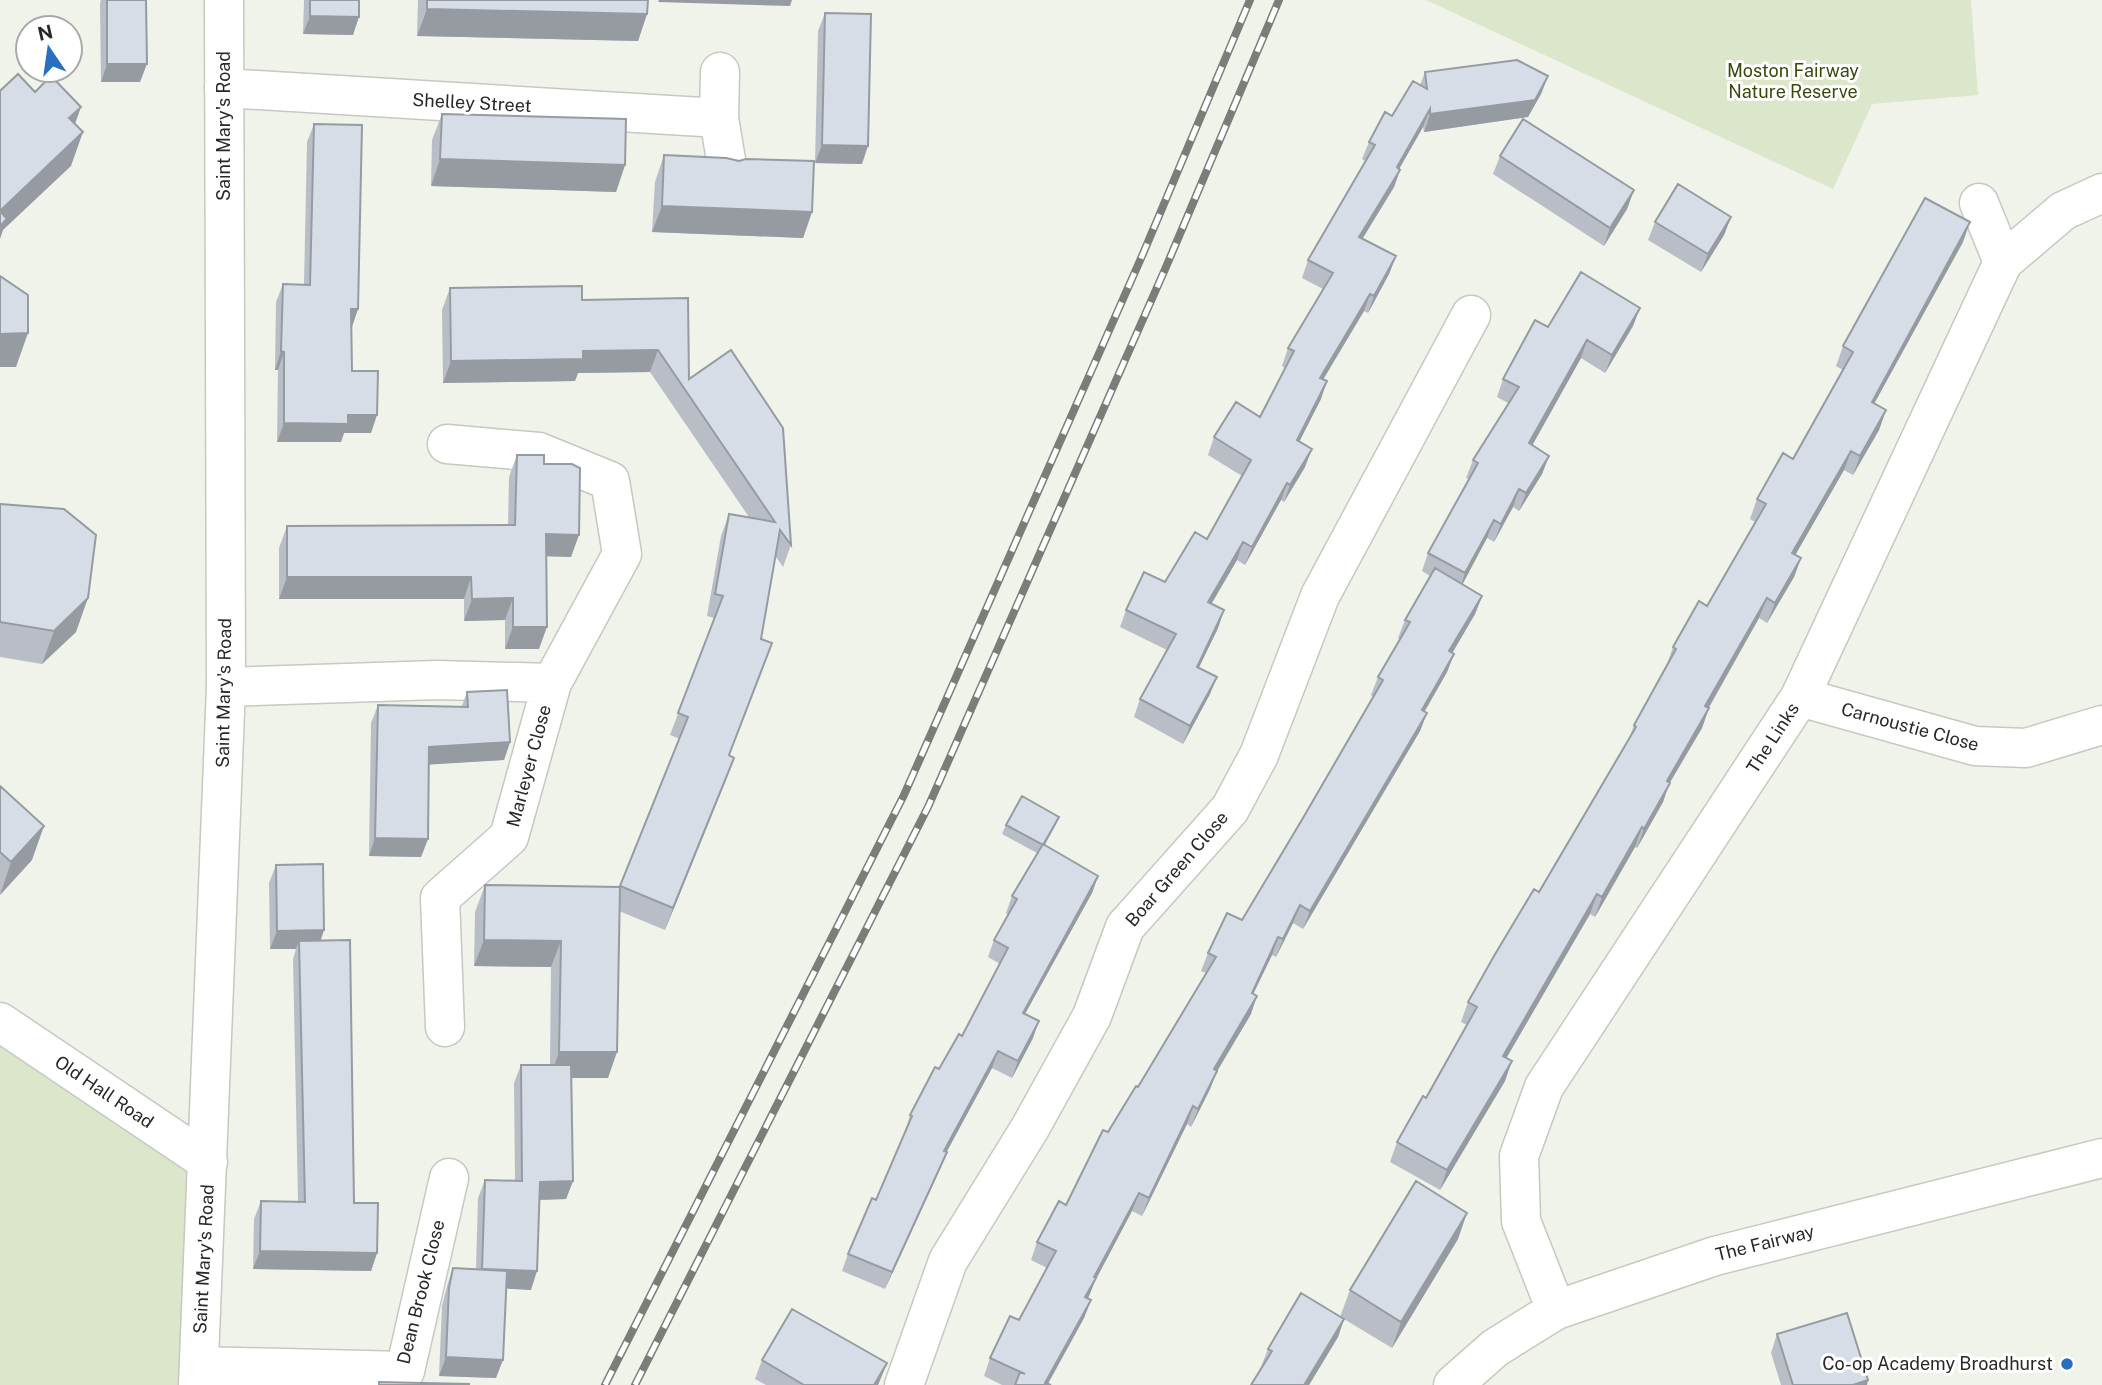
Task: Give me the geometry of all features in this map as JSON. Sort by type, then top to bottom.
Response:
[{"type":"street","name":"Saint Mary's Road","points":[[198,1376],[226,687],[224,0]]},
{"type":"street","points":[[720,72],[719,118],[727,166]]},
{"type":"street","name":"Shelley Street","points":[[225,88],[719,118]]},
{"type":"street","name":"The Links","points":[[1556,1310],[1521,1221],[1519,1156],[1544,1087],[1800,697],[2003,262],[2063,211],[2102,193]]},
{"type":"street","points":[[1979,203],[2003,262]]},
{"type":"street","name":"Boar Green Close","points":[[904,1385],[948,1261],[1030,1128],[1092,1016],[1125,927],[1230,809],[1259,755],[1320,596],[1471,315]]},
{"type":"street","name":"Marleyer Close","points":[[445,1027],[440,898],[509,837],[552,683],[622,554],[610,481],[539,452],[447,444]]},
{"type":"street","name":"Marleyer Close","points":[[226,687],[437,680],[552,683]]},
{"type":"street","name":"Carnoustie Close","points":[[1800,697],[1975,746],[2026,748],[2102,724]]},
{"type":"street","name":"Old Hall Road","points":[[0,1022],[208,1162]]},
{"type":"street","name":"The Fairway","points":[[1453,1385],[1495,1349],[1556,1310],[1715,1256],[2102,1157]]},
{"type":"street","name":"Dean Brook Close","points":[[198,1376],[405,1371],[449,1178]]},
{"type":"green space","name":"Moston Fairway Nature Reserve","points":[[1426,0],[1971,0],[1978,95],[1872,104],[1833,189]]},
{"type":"green space","points":[[0,1022],[208,1162],[198,1385],[0,1385]]},
{"type":"building","points":[[107,0],[146,0],[147,64],[107,64]]},
{"type":"building","points":[[310,0],[359,0],[359,17],[310,16]]},
{"type":"building","points":[[427,0],[648,0],[647,14],[427,9]]},
{"type":"building","points":[[825,13],[871,14],[868,146],[822,145]]},
{"type":"building","points":[[1517,60],[1548,76],[1535,100],[1430,114],[1430,109],[1397,167],[1400,170],[1359,237],[1396,256],[1374,296],[1370,294],[1320,378],[1327,381],[1297,440],[1312,449],[1290,485],[1287,483],[1252,547],[1243,542],[1208,602],[1224,610],[1197,667],[1217,677],[1190,726],[1140,699],[1176,634],[1126,610],[1144,572],[1165,582],[1195,532],[1207,539],[1251,460],[1214,437],[1236,402],[1260,417],[1294,351],[1288,348],[1333,273],[1308,260],[1375,145],[1369,142],[1385,112],[1392,116],[1413,81],[1427,89],[1425,72]]},
{"type":"building","points":[[14,78],[14,84],[27,84],[35,92],[43,84],[59,84],[81,107],[69,118],[83,132],[0,211],[0,91]]},
{"type":"building","points":[[442,114],[626,119],[625,165],[440,159]]},
{"type":"building","points":[[1523,119],[1634,190],[1610,228],[1500,156]]},
{"type":"building","points":[[314,124],[362,125],[358,309],[351,309],[352,371],[378,371],[377,415],[348,415],[348,424],[284,423],[284,352],[281,351],[283,284],[310,285]]},
{"type":"building","points":[[664,155],[739,161],[814,161],[812,212],[662,206]]},
{"type":"building","points":[[1678,184],[1731,217],[1708,254],[1655,222]]},
{"type":"building","points":[[1925,198],[1970,222],[1872,402],[1886,410],[1860,456],[1851,451],[1792,553],[1801,558],[1775,603],[1767,598],[1705,706],[1709,708],[1667,781],[1670,783],[1644,829],[1642,827],[1602,897],[1597,894],[1503,1056],[1512,1061],[1447,1170],[1397,1142],[1423,1096],[1426,1098],[1477,1007],[1468,1002],[1494,956],[1534,889],[1539,892],[1636,727],[1634,725],[1676,649],[1673,647],[1699,601],[1707,606],[1766,504],[1757,499],[1783,453],[1793,459],[1853,352],[1843,346]]},
{"type":"building","points":[[0,211],[7,219],[0,226]]},
{"type":"building","points":[[1581,272],[1640,308],[1612,355],[1587,340],[1529,443],[1549,456],[1526,493],[1519,489],[1501,524],[1494,520],[1465,573],[1428,553],[1478,463],[1473,460],[1519,387],[1503,379],[1535,320],[1548,327]]},
{"type":"building","points":[[0,276],[28,295],[28,333],[0,334]]},
{"type":"building","points":[[582,286],[582,300],[688,298],[689,379],[731,350],[783,428],[791,545],[780,530],[761,639],[772,643],[729,755],[734,758],[673,908],[620,886],[688,717],[678,713],[723,596],[715,594],[729,514],[775,522],[658,350],[583,351],[583,359],[451,361],[450,288]]},
{"type":"building","points":[[517,455],[544,455],[544,464],[572,464],[580,468],[579,535],[546,534],[547,627],[513,627],[513,598],[472,599],[471,577],[287,577],[287,526],[515,525]]},
{"type":"building","points":[[0,504],[64,509],[96,535],[88,598],[54,631],[0,622]]},
{"type":"building","points":[[1435,568],[1482,596],[1449,651],[1454,654],[1422,710],[1427,713],[1310,911],[1300,905],[1283,939],[1278,937],[1252,993],[1257,996],[1214,1069],[1217,1071],[1198,1109],[1193,1106],[1149,1198],[1139,1193],[1094,1277],[1096,1278],[1085,1297],[1091,1300],[1045,1383],[1051,1385],[1015,1385],[1020,1372],[1025,1374],[990,1358],[1010,1316],[1019,1320],[1056,1251],[1037,1242],[1059,1201],[1066,1205],[1103,1130],[1108,1132],[1136,1086],[1138,1087],[1216,957],[1208,953],[1227,913],[1242,920],[1303,818],[1383,680],[1378,677],[1410,622],[1405,620]]},
{"type":"building","points":[[507,690],[510,742],[429,747],[428,839],[375,838],[378,705],[468,707],[467,692]]},
{"type":"building","points":[[0,786],[44,826],[11,862],[0,852]]},
{"type":"building","points":[[1022,796],[1059,817],[1043,845],[1006,825]]},
{"type":"building","points":[[1043,844],[1098,876],[1023,1013],[1039,1021],[1018,1061],[998,1051],[944,1151],[947,1152],[892,1272],[848,1254],[872,1198],[876,1200],[912,1116],[910,1115],[935,1067],[939,1069],[959,1034],[962,1036],[1008,948],[994,940],[1017,899],[1012,896]]},
{"type":"building","points":[[323,864],[324,930],[277,931],[276,865]]},
{"type":"building","points":[[485,885],[620,887],[617,1052],[559,1052],[561,941],[484,940]]},
{"type":"building","points":[[350,940],[354,1203],[378,1203],[377,1253],[260,1251],[261,1201],[305,1202],[299,941]]},
{"type":"building","points":[[521,1065],[571,1065],[573,1181],[540,1182],[537,1271],[482,1269],[485,1180],[522,1181]]},
{"type":"building","points":[[1416,1181],[1467,1213],[1401,1322],[1350,1290]]},
{"type":"building","points":[[453,1268],[507,1271],[503,1360],[446,1357],[449,1288]]},
{"type":"building","points":[[1301,1293],[1344,1319],[1304,1385],[1251,1385],[1272,1351],[1268,1349]]},
{"type":"building","points":[[792,1309],[887,1363],[874,1385],[804,1385],[762,1360]]},
{"type":"building","points":[[1847,1313],[1868,1380],[1853,1385],[1793,1385],[1777,1334]]},
{"type":"building","points":[[379,1382],[469,1384],[469,1385],[379,1385]]},
{"type":"railway","points":[[605,1385],[904,795],[1142,256],[1250,0]]},
{"type":"railway","points":[[635,1385],[928,807],[1166,267],[1279,0]]},
{"type":"place","name":"Co-op Academy Broadhurst","points":[[2067,1364]]}]
